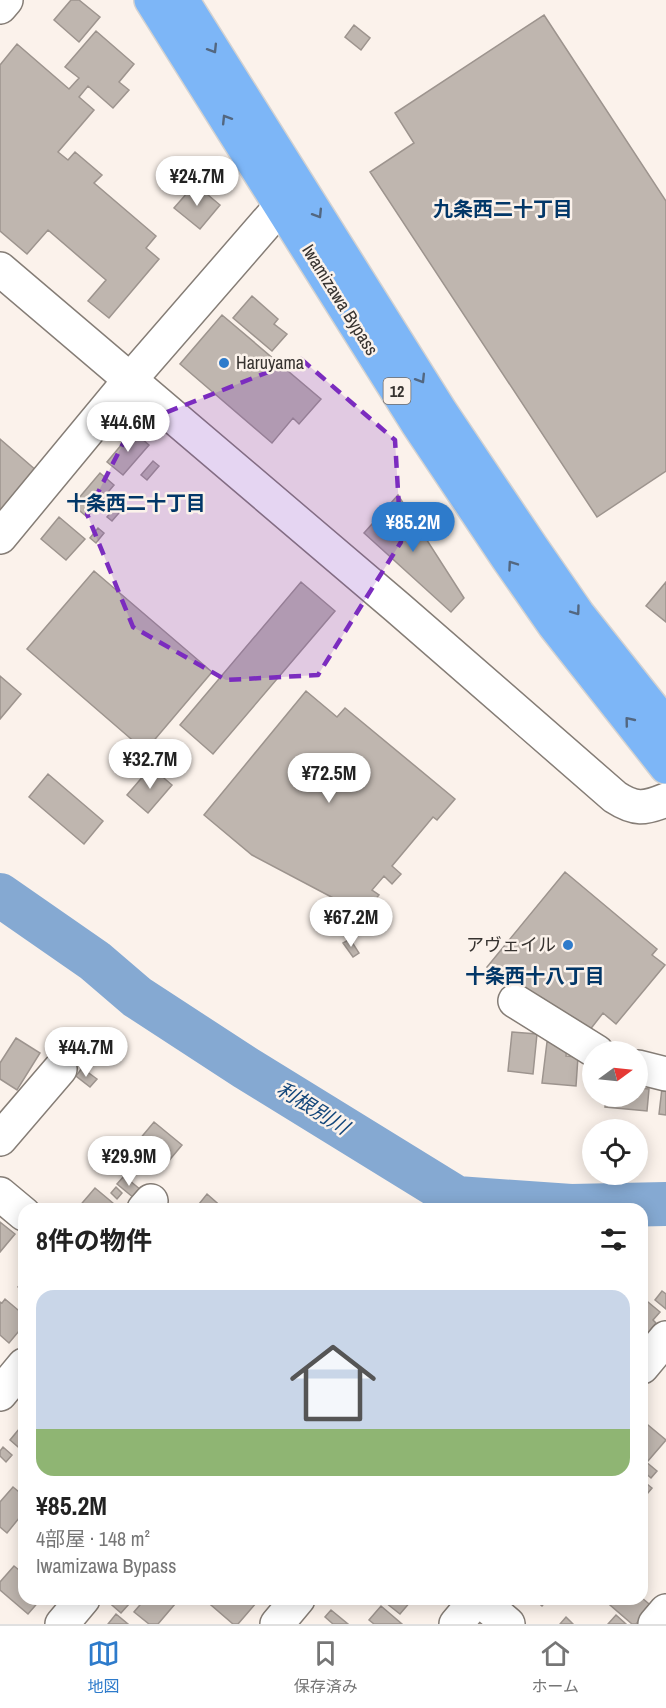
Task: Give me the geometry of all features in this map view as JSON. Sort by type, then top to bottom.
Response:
[{"type":"highway","name":"Iwamizawa Bypass","points":[[150,0],[291,196],[578,614],[666,725]]},
{"type":"highway","name":"Iwamizawa Bypass","points":[[182,0],[417,423],[554,625],[666,767]]},
{"type":"street","points":[[0,7],[6,0]]},
{"type":"street","points":[[0,537],[129,381],[291,196]]},
{"type":"street","points":[[0,269],[615,797],[639,808],[666,800]]},
{"type":"street","points":[[515,1001],[582,1043]]},
{"type":"street","points":[[0,1139],[60,1069]]},
{"type":"street","points":[[648,1070],[666,1074]]},
{"type":"street","points":[[0,1194],[18,1209]]},
{"type":"street","points":[[648,1360],[666,1338]]},
{"type":"street","points":[[0,1394],[18,1372]]},
{"type":"street","points":[[62,1624],[78,1605]]},
{"type":"street","points":[[277,1624],[293,1605]]},
{"type":"street","points":[[456,1624],[473,1605]]},
{"type":"street","points":[[485,1605],[508,1624]]},
{"type":"street","points":[[655,1624],[666,1611]]},
{"type":"highlighted area","points":[[301,359],[395,440],[401,542],[318,675],[226,680],[133,627],[87,514],[132,426]]},
{"type":"building","points":[[71,0],[79,0],[100,17],[79,42],[54,20]]},
{"type":"building","points":[[544,15],[666,201],[666,471],[597,517],[370,172],[414,143],[395,113]]},
{"type":"building","points":[[354,25],[370,38],[361,50],[345,37]]},
{"type":"building","points":[[96,31],[134,64],[119,82],[129,90],[113,108],[88,86],[79,97],[94,110],[58,152],[68,160],[75,152],[102,175],[94,183],[156,236],[146,248],[159,259],[109,318],[88,301],[106,280],[48,230],[27,254],[0,231],[0,65],[17,44],[69,89],[79,78],[65,67]]},
{"type":"building","points":[[195,184],[220,205],[200,229],[174,208]]},
{"type":"building","points":[[252,296],[278,319],[274,324],[287,334],[272,351],[233,318]]},
{"type":"building","points":[[222,315],[321,399],[299,424],[293,418],[272,443],[180,364]]},
{"type":"building","points":[[133,431],[149,445],[123,475],[107,462]]},
{"type":"building","points":[[0,439],[37,471],[0,514]]},
{"type":"building","points":[[153,461],[159,466],[147,480],[141,475]]},
{"type":"building","points":[[100,473],[114,485],[87,517],[73,505]]},
{"type":"building","points":[[398,495],[464,598],[451,612],[364,533]]},
{"type":"building","points":[[120,502],[125,506],[112,521],[107,517]]},
{"type":"building","points":[[59,517],[85,539],[66,560],[41,539]]},
{"type":"building","points":[[98,528],[104,533],[96,543],[90,538]]},
{"type":"building","points":[[94,571],[212,672],[145,751],[27,649]]},
{"type":"building","points":[[301,582],[335,611],[213,754],[180,725]]},
{"type":"building","points":[[666,582],[666,622],[646,606]]},
{"type":"building","points":[[0,676],[21,694],[0,719]]},
{"type":"building","points":[[306,691],[337,717],[345,708],[455,799],[437,820],[433,817],[392,866],[401,874],[392,884],[384,876],[372,890],[379,895],[362,915],[252,855],[204,815]]},
{"type":"building","points":[[151,767],[172,785],[148,813],[127,795]]},
{"type":"building","points":[[48,774],[103,821],[84,844],[29,797]]},
{"type":"building","points":[[565,872],[657,949],[652,955],[665,965],[616,1024],[603,1013],[589,1031],[487,967]]},
{"type":"building","points":[[350,939],[359,953],[353,957],[343,943]]},
{"type":"building","points":[[512,1032],[537,1034],[533,1074],[508,1071]]},
{"type":"building","points":[[16,1038],[40,1053],[17,1090],[0,1079],[0,1063]]},
{"type":"building","points":[[547,1042],[567,1044],[566,1056],[578,1057],[576,1086],[542,1083]]},
{"type":"building","points":[[51,1049],[58,1053],[54,1059],[47,1054]]},
{"type":"building","points":[[82,1068],[97,1079],[90,1087],[76,1076]]},
{"type":"building","points":[[662,1088],[666,1089],[666,1115],[659,1114]]},
{"type":"building","points":[[605,1107],[647,1107],[647,1111]]},
{"type":"building","points":[[154,1122],[182,1145],[162,1169],[134,1146]]},
{"type":"building","points":[[124,1176],[141,1190],[134,1198],[117,1184]]},
{"type":"building","points":[[116,1187],[122,1193],[117,1199],[111,1193]]},
{"type":"building","points":[[95,1188],[113,1203],[82,1203]]},
{"type":"building","points":[[207,1194],[217,1203],[200,1203]]},
{"type":"building","points":[[0,1222],[15,1234],[0,1252]]},
{"type":"building","points":[[662,1291],[666,1294],[666,1309],[655,1300]]},
{"type":"building","points":[[5,1299],[18,1310],[18,1332],[9,1343],[0,1335],[0,1302],[2,1303]]},
{"type":"building","points":[[648,1302],[660,1312],[653,1320],[656,1323],[648,1333]]},
{"type":"building","points":[[648,1425],[666,1440],[648,1461]]},
{"type":"building","points":[[18,1430],[18,1447],[10,1440]]},
{"type":"building","points":[[3,1447],[12,1455],[6,1462],[0,1456]]},
{"type":"building","points":[[648,1464],[657,1471],[651,1478],[648,1475]]},
{"type":"building","points":[[13,1487],[18,1491],[18,1519],[7,1533],[0,1527],[0,1502]]},
{"type":"building","points":[[14,1566],[18,1569],[18,1605],[36,1605],[28,1614],[0,1590],[0,1582]]},
{"type":"building","points":[[648,1603],[655,1609],[636,1624],[632,1624],[610,1605],[648,1605]]},
{"type":"building","points":[[112,1605],[128,1605],[121,1613]]},
{"type":"building","points":[[140,1605],[174,1605],[158,1624],[149,1624],[134,1612]]},
{"type":"building","points":[[211,1605],[254,1605],[238,1624],[233,1624]]},
{"type":"building","points":[[389,1605],[408,1605],[400,1614]]},
{"type":"building","points":[[381,1606],[402,1624],[374,1624],[369,1620]]},
{"type":"building","points":[[331,1610],[348,1624],[333,1624],[325,1617]]},
{"type":"building","points":[[116,1614],[128,1624],[108,1624]]},
{"type":"building","points":[[616,1615],[626,1624],[608,1624]]},
{"type":"building","points":[[566,1617],[573,1624],[560,1624]]},
{"type":"waterway","name":"利根別川","points":[[0,895],[95,961],[137,997],[246,1068],[457,1198],[528,1203]]},
{"type":"waterway","name":"利根別川","points":[[648,1204],[666,1204]]},
{"type":"place","name":"Haruyama","points":[[224,363]]},
{"type":"place","name":"アヴェイル","points":[[568,945]]},
{"type":"district","name":"九条西二十丁目","points":[[503,209]]},
{"type":"district","name":"十条西二十丁目","points":[[136,503]]},
{"type":"district","name":"十条西十八丁目","points":[[535,976]]}]
